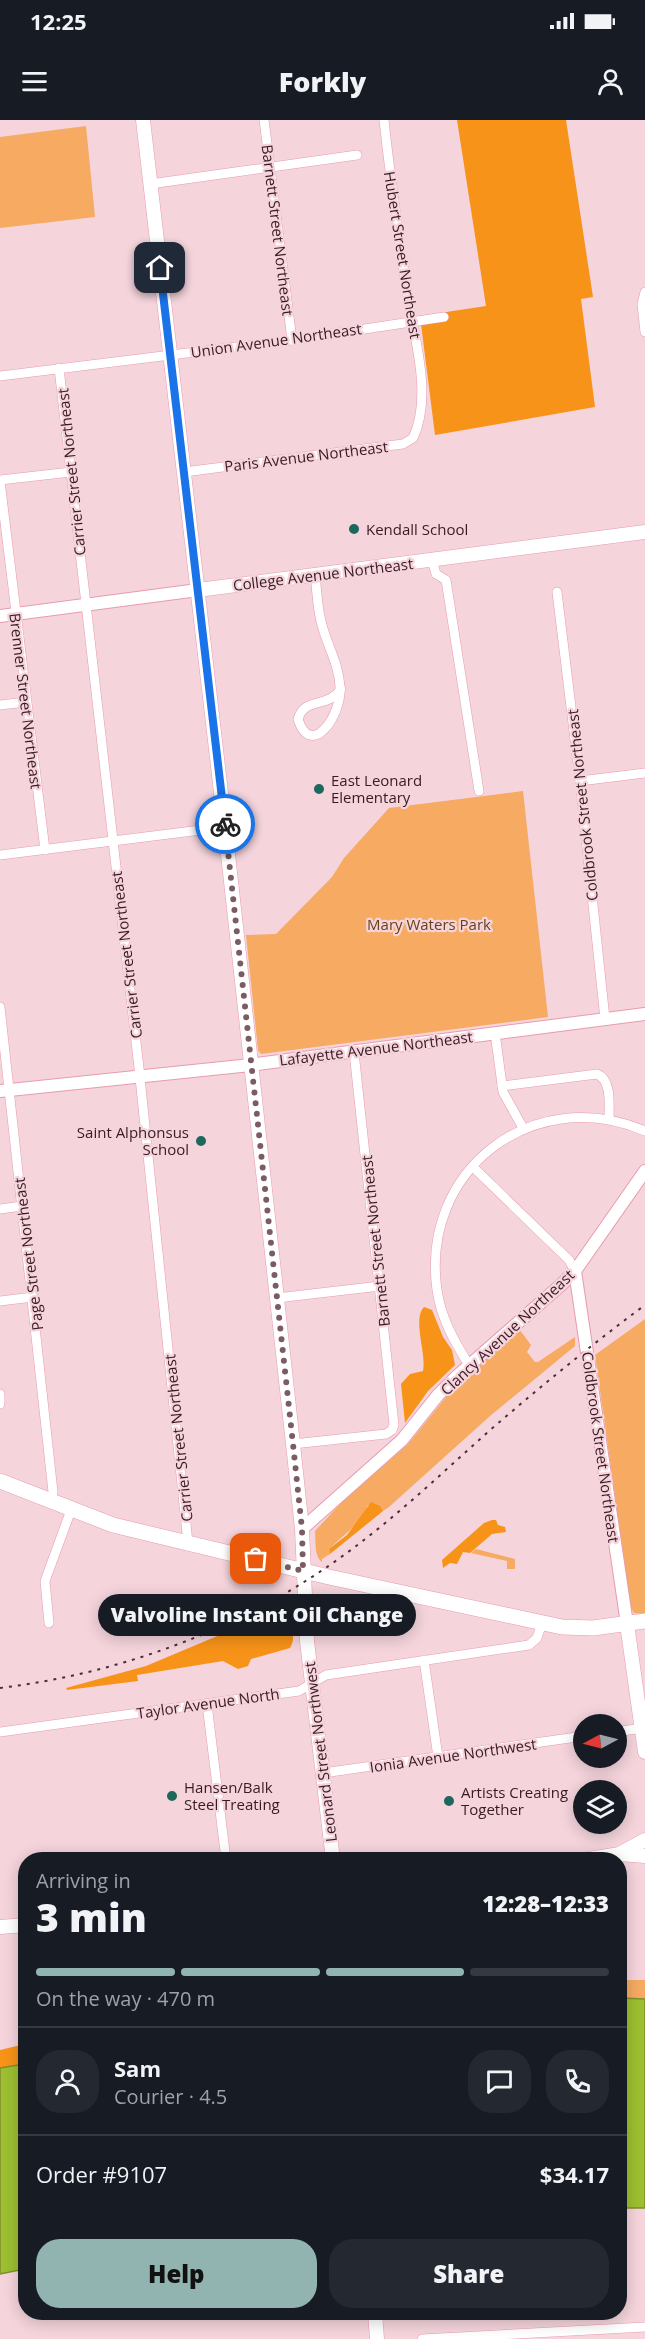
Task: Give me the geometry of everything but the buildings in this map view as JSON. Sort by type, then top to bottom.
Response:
[{"type":"main road","name":"Leonard Street Northwest","points":[[143,120],[225,827],[293,1444],[302,1529],[312,1683],[332,1852]]},
{"type":"main road","name":"College Avenue Northeast","points":[[198,591],[645,532]]},
{"type":"main road","points":[[0,1480],[109,1524],[303,1571],[542,1623],[577,1628],[645,1622]]},
{"type":"main road","points":[[627,1624],[645,1752]]},
{"type":"main road","points":[[623,1852],[645,1841]]},
{"type":"main road","points":[[627,1854],[645,1855],[643,1848],[645,1841]]},
{"type":"main road","points":[[0,1927],[18,1925]]},
{"type":"main road","points":[[376,2320],[377,2339]]},
{"type":"street","name":"Barnett Street Northeast","points":[[264,120],[292,340]]},
{"type":"street","name":"Hubert Street Northeast","points":[[384,120],[411,321],[417,344],[421,390]]},
{"type":"street","points":[[150,184],[357,155]]},
{"type":"street","points":[[645,292],[642,304],[645,332]]},
{"type":"street","name":"Union Avenue Northeast","points":[[0,376],[292,340],[444,317]]},
{"type":"street","name":"Carrier Street Northeast","points":[[59,368],[140,1076],[189,1532],[188,1543]]},
{"type":"street","name":"Paris Avenue Northeast","points":[[184,472],[403,444],[413,438],[416,431],[421,390]]},
{"type":"street","points":[[0,480],[70,472]]},
{"type":"street","name":"Brenner Street Northeast","points":[[0,480],[45,849]]},
{"type":"street","points":[[432,560],[436,574],[446,580],[479,791]]},
{"type":"street","points":[[315,575],[321,621],[332,651],[341,689],[337,712],[324,730],[317,734],[309,734],[303,730],[298,719],[300,712],[308,706],[330,700],[341,689]]},
{"type":"street","name":"College Avenue Northeast","points":[[0,616],[198,591]]},
{"type":"street","name":"Coldbrook Street Northeast","points":[[557,592],[605,1019]]},
{"type":"street","points":[[0,705],[26,702]]},
{"type":"street","points":[[580,781],[645,773]]},
{"type":"street","points":[[0,855],[225,827]]},
{"type":"street","name":"Page Street Northeast","points":[[0,1007],[4,1090],[33,1297],[53,1492],[50,1501]]},
{"type":"street","name":"Lafayette Avenue Northeast","points":[[4,1090],[354,1052],[645,1014]]},
{"type":"street","points":[[495,1033],[502,1086],[523,1128]]},
{"type":"street","name":"Barnett Street Northeast","points":[[293,1444],[386,1434],[392,1430],[394,1418],[354,1052]]},
{"type":"street","points":[[502,1086],[597,1074],[602,1076],[606,1084],[609,1119]]},
{"type":"street","points":[[469,1365],[444,1317],[437,1291],[436,1267],[438,1243],[447,1209],[457,1189],[473,1167],[491,1148],[523,1128],[558,1118],[609,1119],[645,1131]]},
{"type":"street","points":[[473,1167],[569,1260],[575,1271]]},
{"type":"street","name":"Clancy Avenue Northeast","points":[[302,1529],[402,1440],[438,1395],[469,1365],[575,1271],[645,1171]]},
{"type":"street","points":[[0,1209],[22,1206]]},
{"type":"street","name":"Coldbrook Street Northeast","points":[[575,1271],[627,1624]]},
{"type":"street","points":[[277,1298],[380,1286]]},
{"type":"street","points":[[0,1301],[33,1297]]},
{"type":"street","points":[[0,1394],[0,1404]]},
{"type":"street","points":[[49,1623],[45,1581],[71,1510]]},
{"type":"street","name":"Taylor Avenue North","points":[[0,1732],[299,1691],[326,1675],[529,1645],[537,1638],[542,1623]]},
{"type":"street","points":[[424,1660],[438,1757]]},
{"type":"street","points":[[207,1704],[225,1852]]},
{"type":"street","points":[[627,1730],[642,1728]]},
{"type":"street","name":"Ionia Avenue Northwest","points":[[323,1773],[573,1738]]},
{"type":"street","points":[[422,2339],[645,2327]]},
{"type":"green space","points":[[86,126],[95,217],[0,228],[0,137]]},
{"type":"green space","name":"Mary Waters Park","points":[[523,791],[548,1017],[261,1054],[258,1050],[246,935],[276,934],[332,877],[344,858],[389,808]]},
{"type":"green space","points":[[645,1319],[645,1614],[634,1613],[631,1608],[595,1355]]},
{"type":"green space","points":[[519,1329],[531,1345],[527,1352],[535,1362],[575,1337],[575,1346],[490,1416],[389,1507],[383,1511],[379,1506],[368,1505],[356,1524],[329,1549],[330,1554],[322,1559],[322,1562],[317,1552],[315,1531],[342,1502],[408,1444],[455,1386]]},
{"type":"green space","points":[[476,1549],[515,1559],[515,1569],[507,1569],[507,1561],[471,1553]]},
{"type":"green space","points":[[627,1980],[645,1980],[645,1999],[627,1998]]},
{"type":"shaded area","points":[[457,120],[566,120],[593,297],[581,299],[595,407],[435,435],[420,316],[486,306]]},
{"type":"shaded area","points":[[424,1307],[432,1310],[443,1337],[452,1350],[455,1365],[428,1391],[405,1423],[401,1384],[410,1374],[423,1371],[419,1320]]},
{"type":"shaded area","points":[[371,1502],[380,1506],[383,1511],[330,1554],[329,1549],[347,1535]]},
{"type":"shaded area","points":[[496,1520],[498,1525],[505,1527],[506,1532],[492,1534],[470,1553],[463,1552],[457,1564],[450,1563],[443,1568],[442,1560],[484,1523]]},
{"type":"shaded area","points":[[253,1621],[264,1628],[287,1625],[293,1636],[290,1648],[251,1659],[248,1666],[238,1669],[223,1661],[137,1675],[138,1681],[67,1690],[66,1688],[146,1666]]},
{"type":"shaded area","points":[[627,1998],[645,1999],[645,2208],[627,2208]]},
{"type":"shaded area","points":[[18,2046],[18,2065],[0,2068],[0,2050]]},
{"type":"shaded area","points":[[18,2065],[18,2270],[0,2274],[0,2068]]},
{"type":"railway","points":[[0,1688],[46,1681],[137,1659],[224,1625],[306,1581],[382,1526],[527,1398],[645,1305]]},
{"type":"way so far","points":[[225,824],[302,1529],[303,1571],[256,1559]]},
{"type":"place","name":"Kendall School","points":[[354,529]]},
{"type":"place","name":"East Leonard Elementary","points":[[319,789]]},
{"type":"place","name":"Saint Alphonsus School","points":[[201,1141]]},
{"type":"place","name":"Valvoline Instant Oil Change","points":[[256,1559]]},
{"type":"place","name":"Hansen/Balk Steel Treating","points":[[172,1796]]},
{"type":"place","name":"Artists Creating Together","points":[[449,1801]]},
{"type":"route","points":[[160,268],[225,824]]}]
